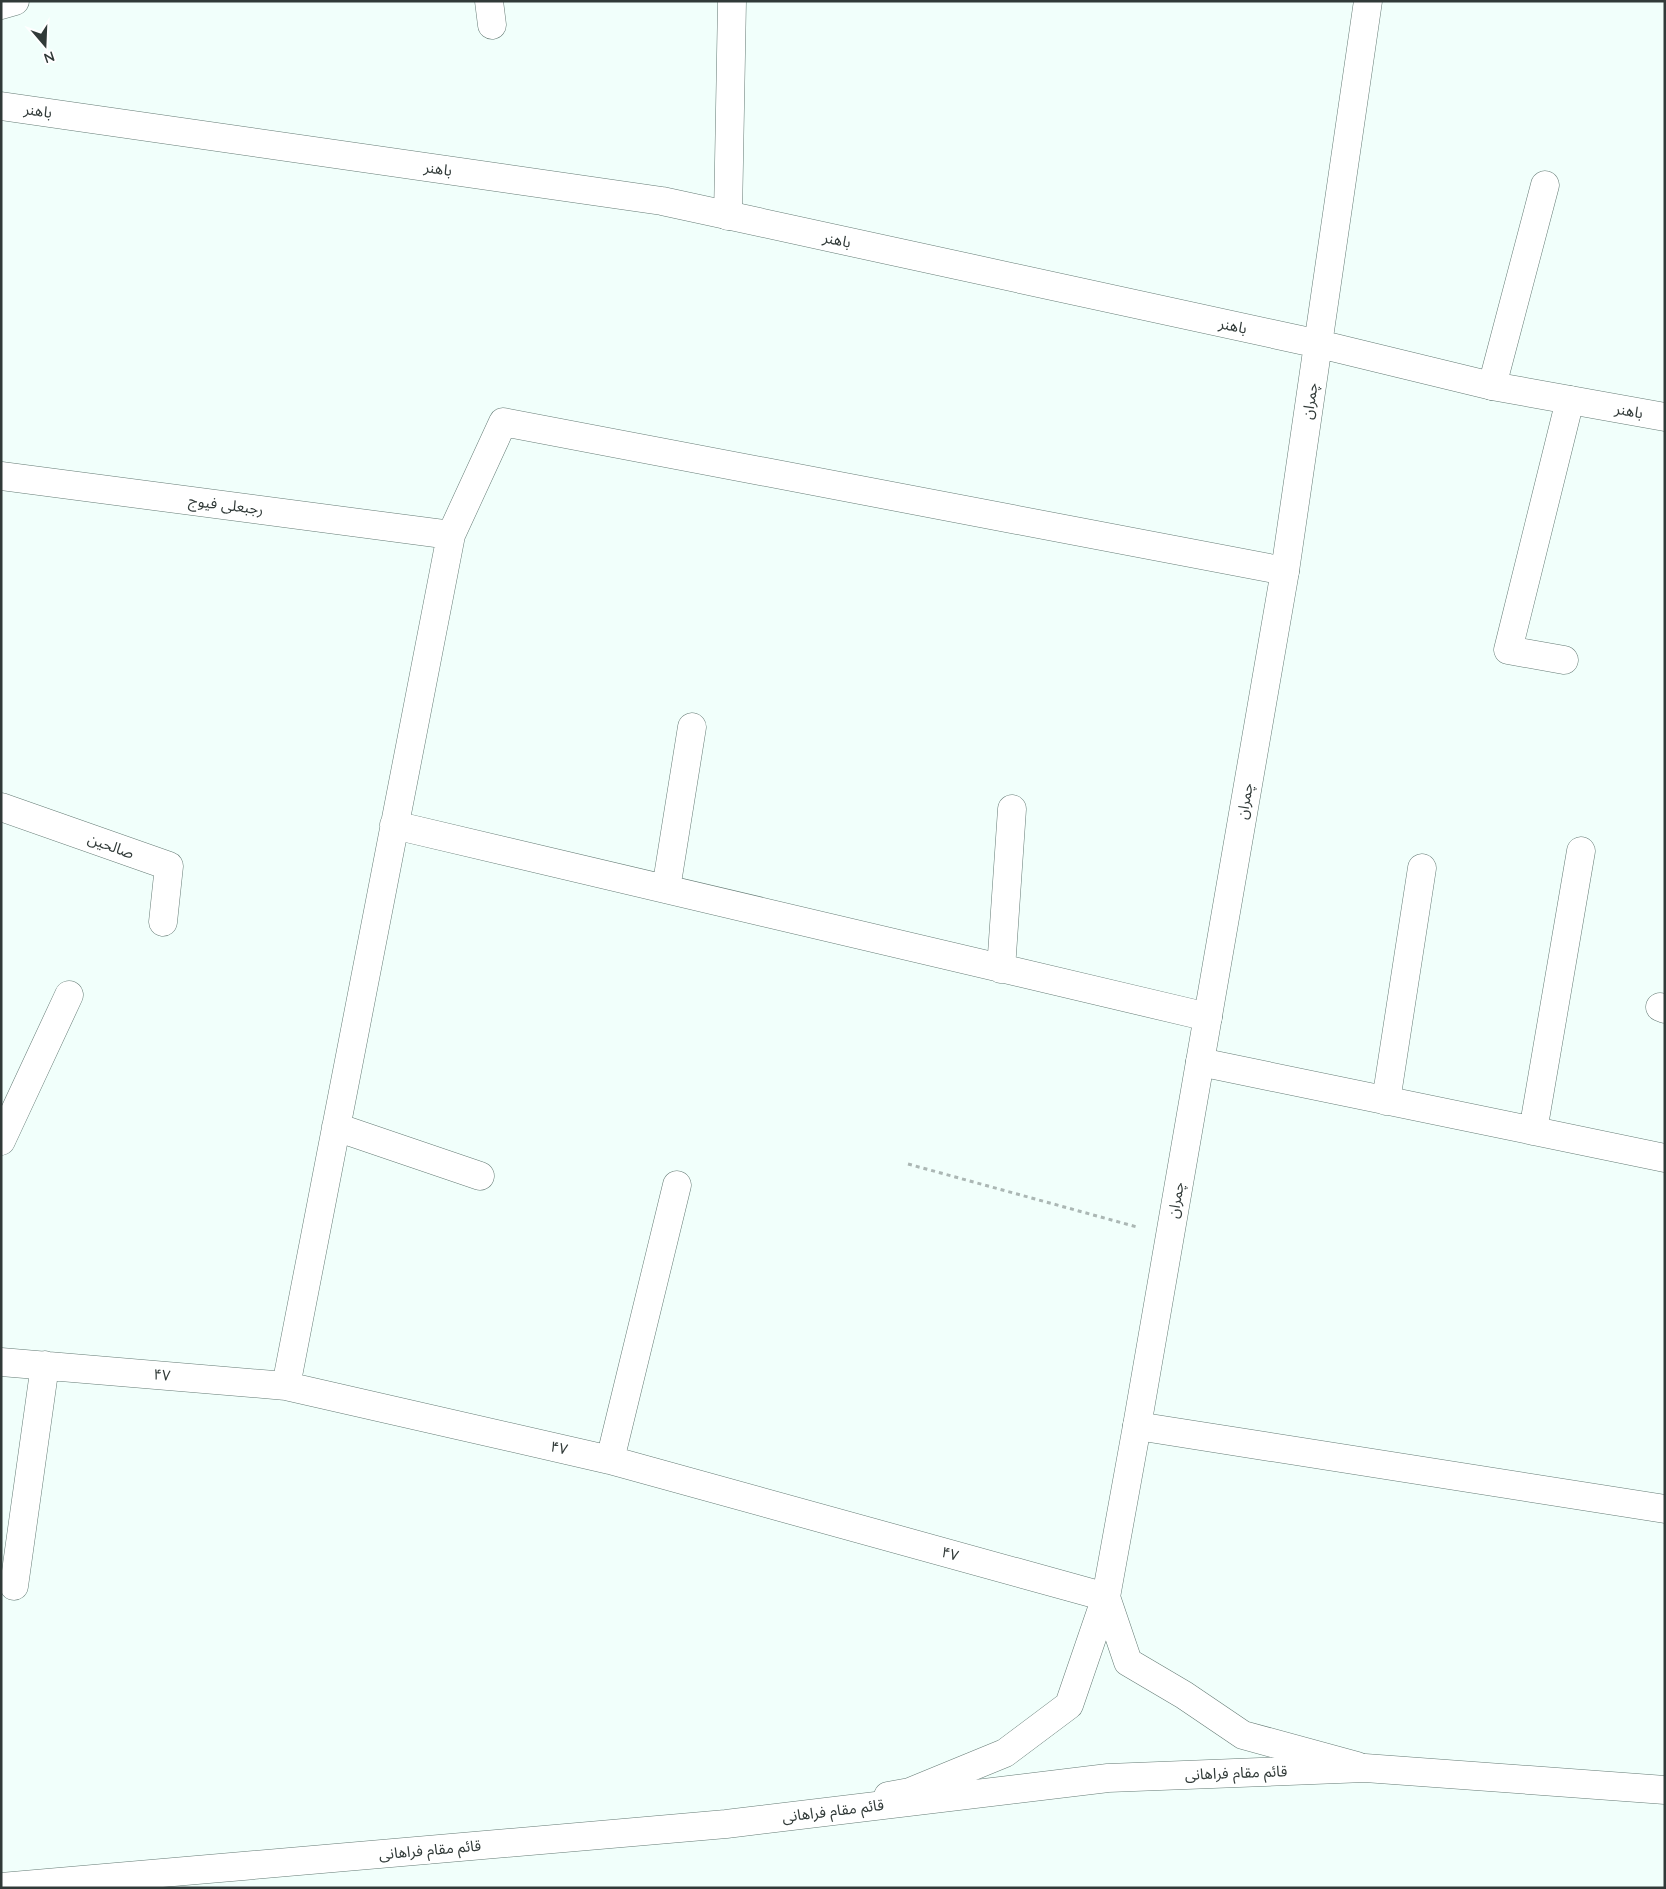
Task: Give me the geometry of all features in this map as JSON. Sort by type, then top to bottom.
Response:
[{"type":"street","points":[[1,5],[15,1]]},
{"type":"street","points":[[728,216],[732,1]]},
{"type":"street","name":"چمران","points":[[726,1824],[910,1792],[1006,1753],[1069,1705],[1106,1597],[1137,1426],[1284,571],[1319,344],[1368,1]]},
{"type":"street","name":"باهنر","points":[[1,106],[652,200],[1319,344],[1492,386],[1665,417]]},
{"type":"street","points":[[1492,386],[1545,185]]},
{"type":"street","points":[[1564,660],[1508,650],[1570,400]]},
{"type":"street","points":[[286,1386],[450,535],[503,422],[1284,571]]},
{"type":"street","name":"رجبعلی فیوج","points":[[1,476],[450,535]]},
{"type":"street","points":[[666,889],[692,727]]},
{"type":"street","name":"صالحین","points":[[1,806],[169,866],[163,922]]},
{"type":"street","points":[[1001,968],[1012,810]]},
{"type":"street","points":[[394,825],[1208,1017]]},
{"type":"street","points":[[1533,1131],[1581,851]]},
{"type":"street","points":[[1386,1101],[1422,868]]},
{"type":"street","points":[[1,1141],[69,995]]},
{"type":"street","points":[[1200,1062],[1665,1158]]},
{"type":"street","points":[[336,1127],[480,1176]]},
{"type":"street","points":[[610,1460],[677,1185]]},
{"type":"street","name":"۴۷","points":[[1,1362],[286,1386],[610,1460],[1106,1597]]},
{"type":"street","points":[[14,1586],[46,1365]]},
{"type":"street","points":[[1137,1426],[1665,1509]]},
{"type":"street","points":[[1106,1597],[1128,1662],[1184,1695],[1244,1735],[1365,1768]]},
{"type":"street","name":"قائم مقام فراهانی","points":[[1,1887],[726,1824],[1108,1778],[1365,1768],[1665,1790]]},
{"type":"path","points":[[908,1164],[1170,1236]]}]
